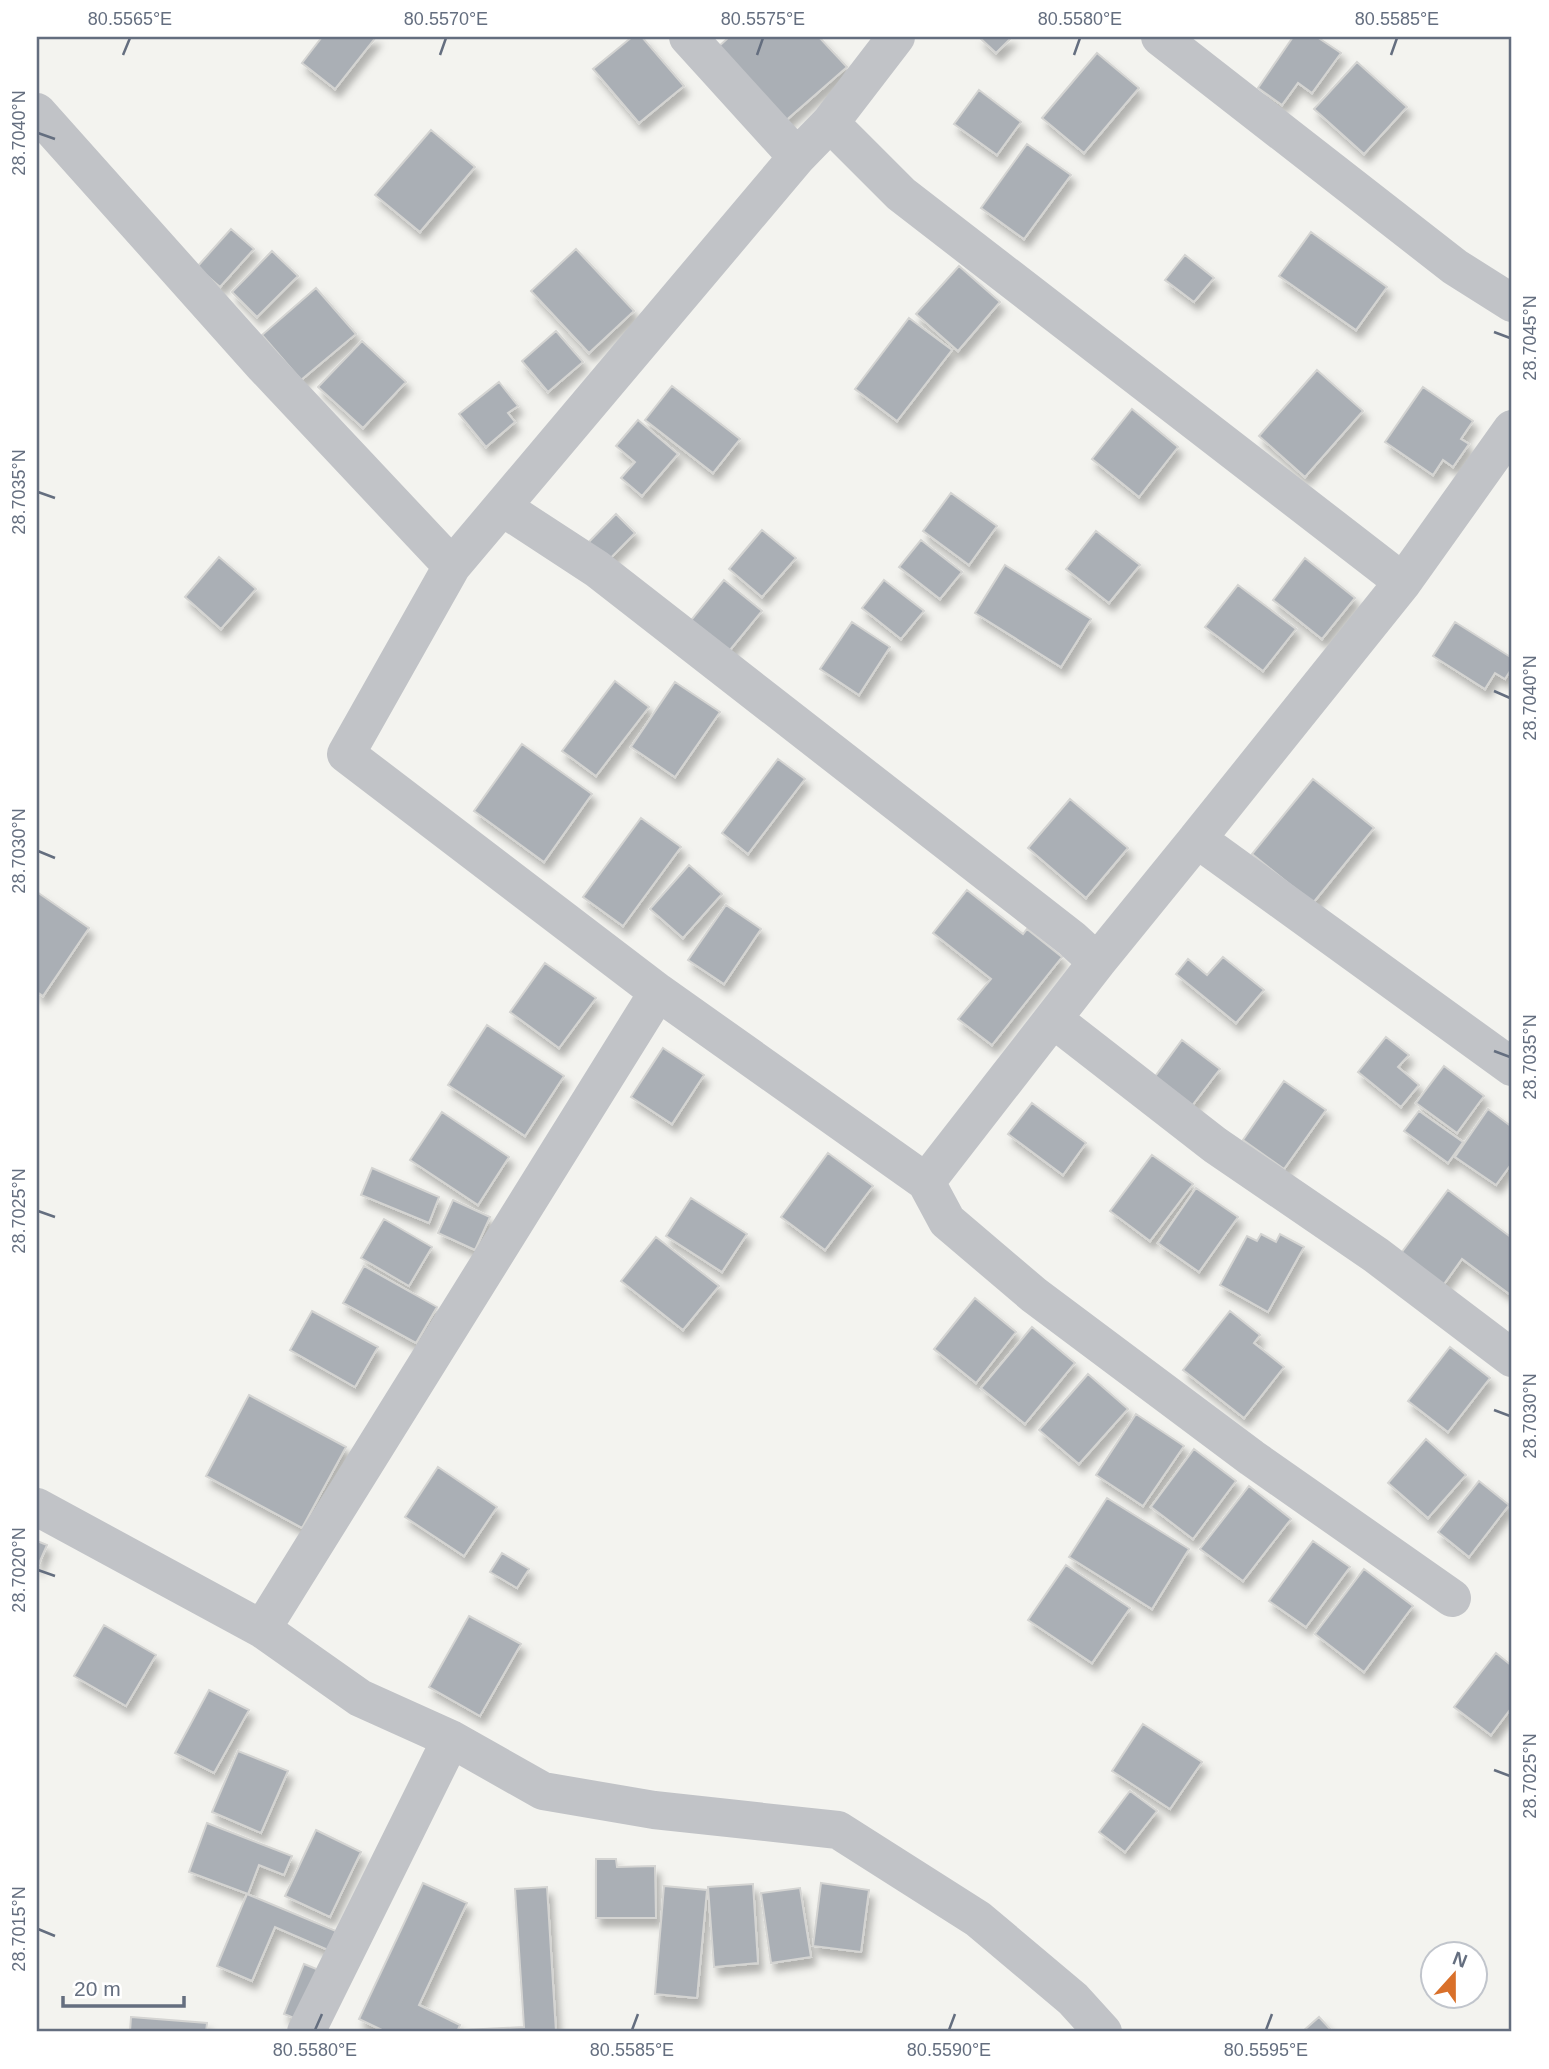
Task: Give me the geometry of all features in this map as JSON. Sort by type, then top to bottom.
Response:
[{"type":"street","points":[[688,37],[797,157]]},
{"type":"street","points":[[896,37],[830,123],[797,157],[452,566],[345,754],[658,992],[926,1182],[947,1221],[1024,1287],[1252,1458],[1452,1598]]},
{"type":"street","points":[[1160,37],[1455,267],[1512,303]]},
{"type":"street","points":[[37,111],[264,366],[452,566]]},
{"type":"street","points":[[830,123],[901,194],[1403,582]]},
{"type":"street","points":[[926,1182],[1097,962],[1403,582],[1512,429]]},
{"type":"street","points":[[502,507],[597,569],[1072,939],[1097,962]]},
{"type":"street","points":[[1197,839],[1512,1067]]},
{"type":"street","points":[[262,1629],[658,992]]},
{"type":"street","points":[[1053,1019],[1215,1146],[1376,1255],[1512,1358]]},
{"type":"street","points":[[37,1507],[262,1629],[359,1698],[451,1739],[544,1791],[654,1810],[838,1830],[978,1919],[1073,1999],[1104,2032]]},
{"type":"street","points":[[306,2032],[451,1739]]},
{"type":"building","points":[[322,37],[376,37],[335,89],[302,63]]},
{"type":"building","points":[[632,37],[642,37],[684,86],[639,123],[593,69]]},
{"type":"building","points":[[729,37],[819,37],[847,67],[783,123],[717,48]]},
{"type":"building","points":[[979,37],[1012,37],[996,53]]},
{"type":"building","points":[[1293,37],[1317,37],[1341,53],[1312,93],[1298,83],[1282,105],[1258,88]]},
{"type":"building","points":[[1097,53],[1139,88],[1084,153],[1042,118]]},
{"type":"building","points":[[1357,62],[1407,107],[1364,154],[1314,109]]},
{"type":"building","points":[[979,90],[1021,122],[997,155],[954,124]]},
{"type":"building","points":[[431,130],[475,167],[420,232],[375,195]]},
{"type":"building","points":[[1027,144],[1071,175],[1024,239],[981,208]]},
{"type":"building","points":[[231,229],[254,249],[220,287],[197,267]]},
{"type":"building","points":[[1311,232],[1387,287],[1356,330],[1279,276]]},
{"type":"building","points":[[576,249],[634,311],[589,353],[531,291]]},
{"type":"building","points":[[272,251],[298,276],[257,317],[232,292]]},
{"type":"building","points":[[1185,255],[1214,278],[1194,302],[1165,280]]},
{"type":"building","points":[[959,266],[1000,302],[958,351],[916,314]]},
{"type":"building","points":[[316,288],[356,334],[301,380],[262,335]]},
{"type":"building","points":[[909,318],[952,350],[897,421],[855,389]]},
{"type":"building","points":[[556,331],[583,362],[548,392],[522,361]]},
{"type":"building","points":[[362,341],[406,382],[363,428],[318,387]]},
{"type":"building","points":[[1317,370],[1363,411],[1305,477],[1259,436]]},
{"type":"building","points":[[499,382],[518,406],[508,413],[515,422],[486,447],[459,414]]},
{"type":"building","points":[[672,386],[740,439],[713,473],[645,420]]},
{"type":"building","points":[[1423,387],[1473,421],[1461,439],[1469,444],[1453,467],[1443,460],[1433,475],[1385,442]]},
{"type":"building","points":[[1132,409],[1178,447],[1139,497],[1092,459]]},
{"type":"building","points":[[638,420],[678,454],[642,496],[621,478],[635,462],[616,446]]},
{"type":"building","points":[[951,493],[997,526],[969,565],[923,531]]},
{"type":"building","points":[[616,514],[635,533],[601,568],[582,549]]},
{"type":"building","points":[[762,530],[796,558],[762,597],[729,569]]},
{"type":"building","points":[[1096,531],[1140,565],[1109,603],[1066,569]]},
{"type":"building","points":[[921,540],[962,572],[940,599],[899,567]]},
{"type":"building","points":[[219,557],[256,589],[221,629],[185,597]]},
{"type":"building","points":[[1305,558],[1355,598],[1322,639],[1273,600]]},
{"type":"building","points":[[1005,565],[1091,619],[1061,667],[975,613]]},
{"type":"building","points":[[724,580],[762,611],[721,661],[683,630]]},
{"type":"building","points":[[884,580],[924,611],[901,639],[862,608]]},
{"type":"building","points":[[1238,585],[1296,629],[1263,671],[1205,627]]},
{"type":"building","points":[[852,622],[890,647],[859,695],[820,669]]},
{"type":"building","points":[[1455,622],[1512,658],[1512,668],[1505,679],[1495,673],[1485,689],[1433,656]]},
{"type":"building","points":[[615,681],[649,707],[596,776],[562,751]]},
{"type":"building","points":[[675,682],[720,712],[675,777],[631,747]]},
{"type":"building","points":[[522,744],[592,794],[544,862],[474,811]]},
{"type":"building","points":[[778,759],[805,779],[748,854],[722,833]]},
{"type":"building","points":[[1313,779],[1374,828],[1313,903],[1252,854]]},
{"type":"building","points":[[1070,799],[1128,848],[1086,898],[1028,848]]},
{"type":"building","points":[[641,818],[681,847],[623,926],[583,897]]},
{"type":"building","points":[[689,865],[722,894],[683,938],[650,909]]},
{"type":"building","points":[[967,890],[1023,934],[1027,929],[1062,957],[992,1045],[958,1019],[991,979],[933,933]]},
{"type":"building","points":[[37,892],[89,928],[43,996],[37,992]]},
{"type":"building","points":[[726,905],[761,929],[724,984],[688,960]]},
{"type":"building","points":[[1223,957],[1264,990],[1236,1023],[1176,974],[1188,959],[1207,975]]},
{"type":"building","points":[[545,963],[596,998],[559,1048],[510,1012]]},
{"type":"building","points":[[487,1025],[564,1076],[525,1136],[448,1085]]},
{"type":"building","points":[[1386,1037],[1409,1055],[1398,1067],[1419,1085],[1401,1107],[1358,1072]]},
{"type":"building","points":[[1182,1040],[1220,1069],[1185,1115],[1148,1086]]},
{"type":"building","points":[[663,1048],[704,1075],[672,1124],[631,1097]]},
{"type":"building","points":[[1444,1066],[1484,1096],[1457,1133],[1416,1103]]},
{"type":"building","points":[[1284,1081],[1326,1110],[1284,1169],[1243,1140]]},
{"type":"building","points":[[1032,1103],[1086,1143],[1063,1175],[1008,1134]]},
{"type":"building","points":[[1488,1109],[1512,1127],[1512,1163],[1496,1185],[1455,1157]]},
{"type":"building","points":[[1419,1111],[1463,1142],[1448,1163],[1404,1131]]},
{"type":"building","points":[[442,1112],[509,1157],[478,1205],[410,1160]]},
{"type":"building","points":[[828,1153],[873,1186],[825,1250],[781,1217]]},
{"type":"building","points":[[1152,1155],[1193,1184],[1150,1241],[1110,1211]]},
{"type":"building","points":[[372,1168],[439,1197],[429,1223],[361,1195]]},
{"type":"building","points":[[1196,1188],[1238,1217],[1199,1272],[1158,1243]]},
{"type":"building","points":[[1448,1190],[1512,1238],[1512,1296],[1462,1259],[1439,1291],[1396,1260]]},
{"type":"building","points":[[691,1198],[747,1234],[722,1272],[666,1236]]},
{"type":"building","points":[[453,1200],[490,1217],[475,1250],[438,1233]]},
{"type":"building","points":[[384,1219],[432,1247],[409,1286],[361,1258]]},
{"type":"building","points":[[1261,1234],[1276,1242],[1280,1234],[1304,1247],[1268,1312],[1220,1285],[1247,1236],[1257,1241]]},
{"type":"building","points":[[656,1237],[719,1286],[683,1330],[621,1281]]},
{"type":"building","points":[[364,1266],[437,1307],[416,1343],[343,1303]]},
{"type":"building","points":[[975,1298],[1016,1332],[976,1383],[934,1349]]},
{"type":"building","points":[[312,1311],[378,1347],[355,1387],[290,1350]]},
{"type":"building","points":[[1230,1311],[1260,1335],[1254,1343],[1284,1367],[1244,1418],[1183,1370]]},
{"type":"building","points":[[1032,1327],[1075,1363],[1025,1424],[981,1388]]},
{"type":"building","points":[[1450,1347],[1490,1378],[1448,1432],[1408,1401]]},
{"type":"building","points":[[1088,1374],[1128,1409],[1079,1464],[1039,1430]]},
{"type":"building","points":[[249,1395],[346,1447],[302,1528],[206,1476]]},
{"type":"building","points":[[1136,1414],[1184,1446],[1143,1506],[1096,1475]]},
{"type":"building","points":[[1426,1439],[1466,1475],[1428,1518],[1388,1483]]},
{"type":"building","points":[[1194,1449],[1236,1481],[1193,1539],[1151,1507]]},
{"type":"building","points":[[438,1467],[497,1507],[464,1556],[405,1517]]},
{"type":"building","points":[[1479,1481],[1509,1505],[1469,1557],[1438,1532]]},
{"type":"building","points":[[1249,1486],[1291,1519],[1243,1581],[1200,1549]]},
{"type":"building","points":[[1107,1498],[1189,1549],[1152,1609],[1069,1557]]},
{"type":"building","points":[[37,1541],[47,1545],[37,1568]]},
{"type":"building","points":[[1313,1541],[1350,1567],[1306,1627],[1269,1601]]},
{"type":"building","points":[[502,1553],[529,1569],[517,1588],[490,1572]]},
{"type":"building","points":[[1066,1565],[1130,1608],[1092,1663],[1028,1620]]},
{"type":"building","points":[[1364,1569],[1413,1606],[1364,1672],[1315,1634]]},
{"type":"building","points":[[469,1616],[521,1644],[480,1716],[429,1687]]},
{"type":"building","points":[[104,1625],[156,1655],[126,1706],[74,1676]]},
{"type":"building","points":[[1496,1653],[1512,1666],[1512,1707],[1491,1735],[1454,1707]]},
{"type":"building","points":[[209,1690],[249,1710],[214,1773],[175,1753]]},
{"type":"building","points":[[1143,1724],[1202,1762],[1170,1809],[1112,1771]]},
{"type":"building","points":[[238,1751],[288,1771],[261,1833],[212,1812]]},
{"type":"building","points":[[1130,1791],[1157,1811],[1125,1852],[1099,1832]]},
{"type":"building","points":[[207,1823],[292,1856],[284,1875],[259,1865],[248,1894],[189,1872]]},
{"type":"building","points":[[316,1830],[361,1852],[330,1917],[285,1896]]},
{"type":"building","points":[[596,1859],[616,1859],[617,1867],[655,1866],[656,1918],[596,1918]]},
{"type":"building","points":[[423,1883],[467,1903],[419,2005],[460,2025],[457,2032],[386,2032],[359,2019]]},
{"type":"building","points":[[821,1883],[869,1890],[861,1952],[813,1946]]},
{"type":"building","points":[[753,1884],[758,1963],[714,1967],[708,1887]]},
{"type":"building","points":[[664,1886],[707,1890],[697,1998],[655,1994]]},
{"type":"building","points":[[547,1887],[556,2032],[464,2032],[524,2027],[515,1889]]},
{"type":"building","points":[[800,1888],[811,1957],[771,1963],[761,1893]]},
{"type":"building","points":[[247,1894],[336,1931],[328,1950],[275,1927],[252,1981],[217,1966]]},
{"type":"building","points":[[304,1964],[324,1972],[304,2022],[284,2014]]},
{"type":"building","points":[[131,2017],[207,2023],[206,2032],[130,2032]]},
{"type":"building","points":[[1319,2017],[1333,2032],[1302,2032]]}]
